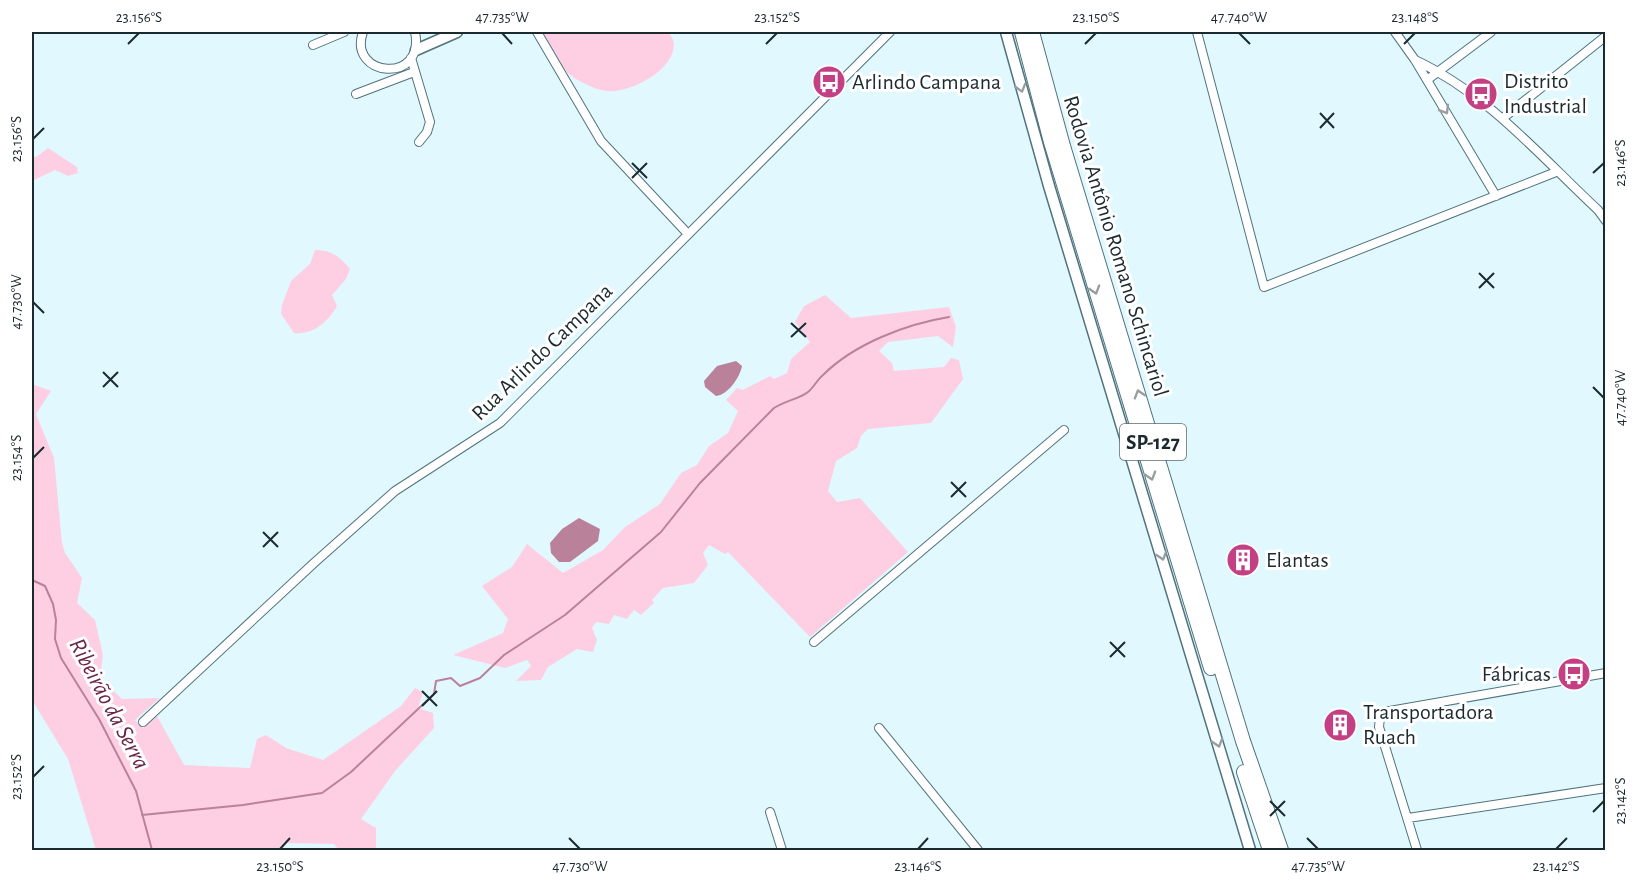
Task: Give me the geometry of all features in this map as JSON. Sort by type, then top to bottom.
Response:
[{"type":"highway","name":"Rodovia Antônio Romano Schincariol","points":[[1022,32],[1051,142],[1141,444],[1270,850]]},
{"type":"highway","name":"Rodovia Antônio Romano Schincariol","points":[[1032,32],[1063,146],[1236,718],[1281,850]]},
{"type":"highway","points":[[1266,805],[1287,850]]},
{"type":"street","points":[[314,45],[344,32]]},
{"type":"street","points":[[363,32],[361,46],[364,55],[378,68],[396,69],[413,54],[457,32]]},
{"type":"street","points":[[415,32],[414,72],[430,122],[427,132],[419,142]]},
{"type":"street","points":[[537,32],[601,141],[688,234]]},
{"type":"street","name":"Rua Arlindo Campana","points":[[143,722],[395,491],[500,423],[890,32]]},
{"type":"street","points":[[1006,32],[1049,186],[1250,850]]},
{"type":"street","points":[[1197,32],[1264,287],[1556,172]]},
{"type":"street","points":[[1395,32],[1415,60],[1496,196]]},
{"type":"street","points":[[1427,80],[1491,32]]},
{"type":"street","points":[[1503,118],[1605,36]]},
{"type":"street","points":[[1415,60],[1460,84],[1503,118],[1556,172],[1598,210],[1605,221]]},
{"type":"street","points":[[356,94],[414,72]]},
{"type":"street","points":[[814,642],[1064,430]]},
{"type":"street","points":[[1417,850],[1379,727],[1380,717],[1393,709],[1605,673]]},
{"type":"street","points":[[879,728],[978,850]]},
{"type":"street","points":[[1408,818],[1605,788]]},
{"type":"street","points":[[770,812],[782,850]]},
{"type":"shaded area","points":[[542,32],[669,32],[674,44],[667,63],[659,71],[638,84],[616,91],[607,91],[585,84],[566,71]]},
{"type":"shaded area","points":[[48,148],[77,167],[78,173],[68,176],[55,170],[32,181],[32,156],[36,157]]},
{"type":"shaded area","points":[[315,250],[335,255],[350,269],[346,279],[332,295],[337,306],[329,317],[314,330],[294,333],[281,314],[282,305],[291,281],[310,264]]},
{"type":"shaded area","points":[[825,295],[851,318],[949,307],[956,327],[953,347],[938,336],[888,342],[879,351],[892,363],[894,371],[944,367],[951,358],[959,360],[963,379],[931,423],[868,429],[861,436],[857,448],[836,461],[828,491],[837,502],[860,498],[908,552],[810,637],[728,552],[725,554],[709,545],[703,553],[708,565],[694,583],[663,588],[652,600],[654,603],[641,615],[634,610],[627,619],[614,615],[609,624],[596,622],[592,628],[597,640],[593,652],[577,649],[548,667],[541,680],[516,681],[531,666],[527,660],[505,668],[453,655],[503,633],[508,619],[482,586],[512,567],[527,544],[563,573],[603,550],[625,527],[660,504],[681,473],[697,465],[709,446],[728,433],[738,411],[726,400],[737,388],[743,390],[770,376],[774,379],[787,373],[791,359],[810,342],[795,322],[804,306]]},
{"type":"shaded area","points":[[736,361],[742,366],[741,370],[733,385],[725,392],[716,396],[705,387],[704,381],[717,366]]},
{"type":"shaded area","points":[[32,384],[51,391],[36,414],[54,458],[62,543],[65,553],[82,578],[77,603],[95,620],[103,655],[100,678],[122,699],[160,698],[135,720],[143,728],[157,716],[184,765],[250,768],[257,739],[266,735],[286,748],[323,760],[401,706],[415,688],[423,692],[418,708],[433,713],[434,728],[395,771],[361,819],[376,828],[376,847],[373,850],[339,850],[334,844],[287,843],[281,850],[96,850],[68,759],[32,700]]},
{"type":"shaded area","points":[[579,518],[600,529],[598,541],[570,562],[559,562],[551,553],[550,543],[562,529]]},
{"type":"waterway","points":[[142,815],[243,805],[322,793],[351,772],[434,694],[436,681],[451,678],[460,686],[480,678],[504,655],[565,615],[661,532],[700,483],[774,408],[805,394],[836,364],[865,345],[898,330],[949,317]]},
{"type":"waterway","name":"Ribeirão da Serra","points":[[32,580],[45,586],[53,604],[56,620],[55,639],[61,658],[99,719],[136,791],[152,850]]},
{"type":"place","name":"Arlindo Campana","points":[[829,82]]},
{"type":"place","name":"Distrito Industrial","points":[[1481,94]]},
{"type":"place","name":"Elantas","points":[[1243,560]]},
{"type":"place","name":"Fábricas","points":[[1574,674]]},
{"type":"place","name":"Transportadora Ruach","points":[[1340,725]]}]
